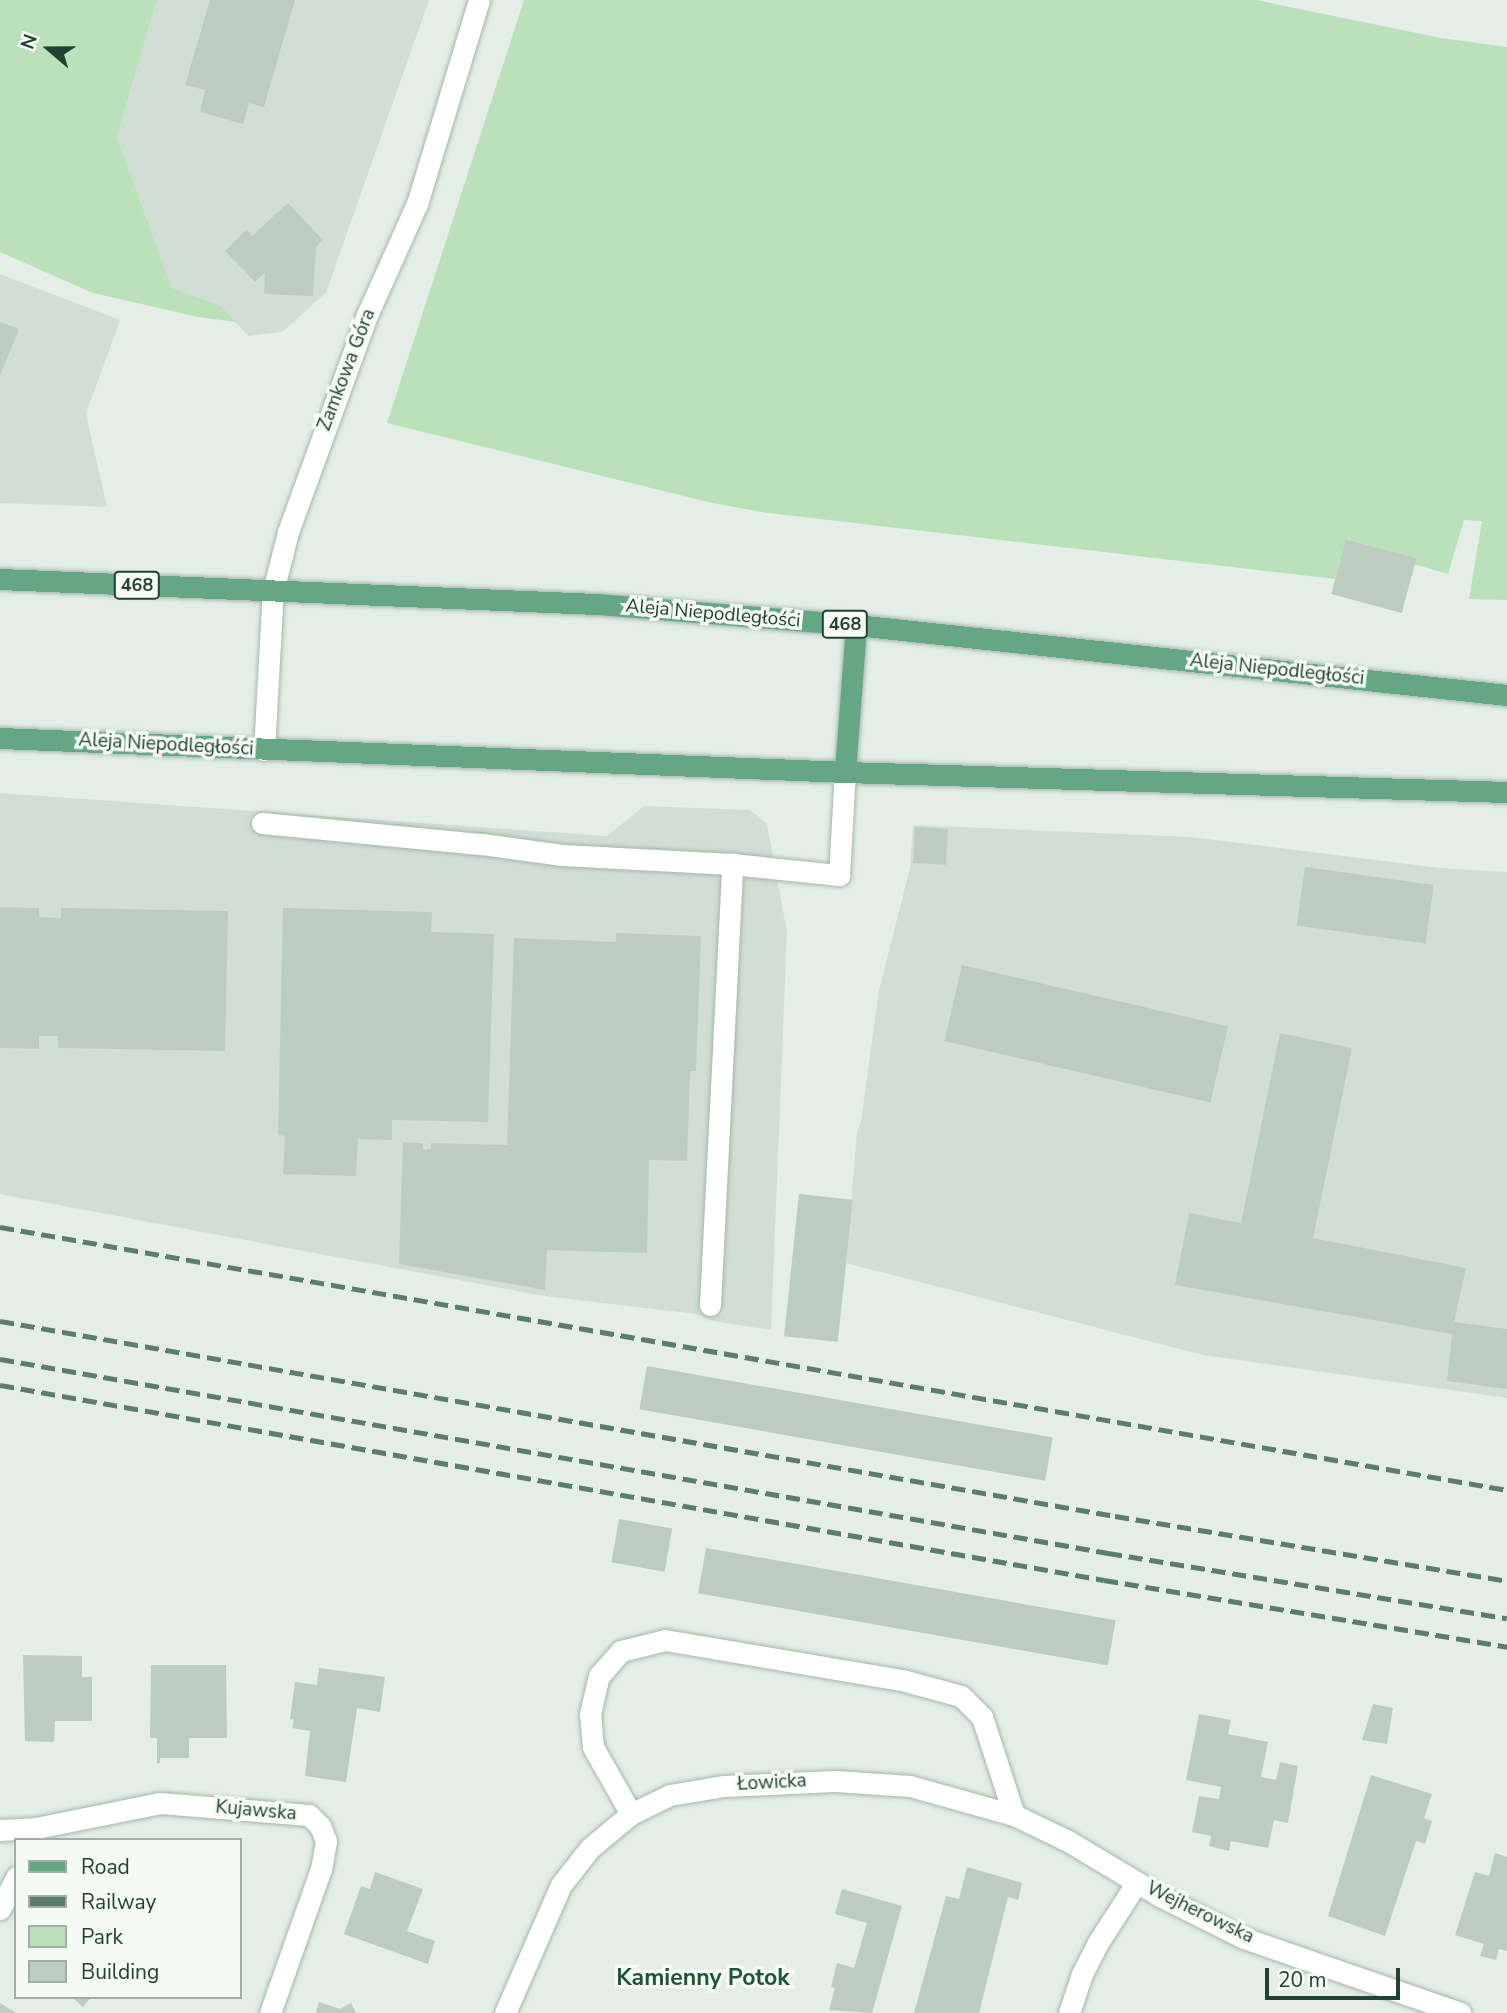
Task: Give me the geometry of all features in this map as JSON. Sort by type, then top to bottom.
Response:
[{"type":"main road","name":"Aleja Niepodległości","points":[[0,579],[597,604],[856,625],[1507,695]]},
{"type":"main road","points":[[845,772],[856,625]]},
{"type":"main road","name":"Aleja Niepodległości","points":[[0,738],[845,772],[1507,792]]},
{"type":"street","name":"Zamkowa Góra","points":[[264,750],[274,591],[288,532],[367,314],[416,204],[479,0]]},
{"type":"street","points":[[262,823],[562,855],[732,864],[839,875],[845,772]]},
{"type":"street","points":[[710,1306],[732,864]]},
{"type":"street","points":[[631,1814],[593,1747],[590,1714],[599,1676],[621,1651],[665,1640],[902,1680],[961,1696],[982,1717],[1014,1815]]},
{"type":"street","name":"Łowicka","points":[[505,2013],[561,1885],[590,1848],[631,1814],[670,1795],[724,1786],[835,1781],[910,1786],[1014,1815],[1068,1841],[1137,1882]]},
{"type":"street","name":"Kujawska","points":[[0,1830],[33,1834],[160,1803],[309,1815],[320,1826],[326,1841],[321,1869],[270,2013]]},
{"type":"street","points":[[0,1909],[14,1881]]},
{"type":"street","points":[[1069,2013],[1082,1975],[1099,1941],[1137,1882]]},
{"type":"street","name":"Wejherowska","points":[[1137,1882],[1244,1938],[1460,2013]]},
{"type":"shaded area","points":[[157,0],[429,0],[326,293],[282,332],[248,336],[220,305],[172,288],[117,137]]},
{"type":"shaded area","points":[[0,274],[120,320],[86,414],[107,507],[0,503]]},
{"type":"shaded area","points":[[0,793],[607,836],[644,806],[750,810],[767,824],[787,932],[771,1330],[713,1321],[696,1314],[544,1296],[0,1194]]},
{"type":"shaded area","points":[[913,825],[1191,837],[1440,868],[1507,872],[1507,1398],[1203,1355],[846,1263],[857,1132],[861,1121],[879,990],[910,868]]},
{"type":"green space","points":[[0,0],[157,0],[117,137],[172,288],[220,305],[236,322],[198,317],[93,293],[0,252]]},
{"type":"green space","points":[[524,0],[1256,0],[1441,38],[1507,47],[1507,600],[1469,599],[1482,521],[1464,520],[1448,574],[1414,564],[1416,558],[1347,539],[1335,579],[768,513],[712,503],[387,423]]},
{"type":"building","points":[[210,0],[295,0],[264,107],[249,103],[243,124],[200,112],[205,90],[185,85]]},
{"type":"building","points":[[288,203],[323,240],[316,247],[313,296],[264,294],[265,273],[255,282],[225,251],[247,229],[252,236]]},
{"type":"building","points":[[0,322],[19,329],[0,376]]},
{"type":"building","points":[[1346,539],[1417,558],[1402,613],[1331,594]]},
{"type":"building","points":[[915,827],[948,829],[946,865],[913,863]]},
{"type":"building","points":[[1305,867],[1434,885],[1426,944],[1297,925]]},
{"type":"building","points":[[0,907],[39,908],[39,917],[61,918],[61,908],[228,911],[225,1051],[58,1048],[58,1036],[39,1036],[39,1049],[0,1048]]},
{"type":"building","points":[[283,908],[432,912],[431,932],[494,934],[488,1122],[392,1120],[392,1140],[358,1139],[356,1176],[283,1174],[285,1136],[278,1135]]},
{"type":"building","points":[[616,933],[701,936],[696,1071],[690,1071],[687,1161],[649,1160],[647,1253],[547,1250],[545,1290],[399,1264],[403,1142],[423,1143],[423,1150],[431,1149],[431,1143],[507,1145],[514,938],[616,942]]},
{"type":"building","points":[[962,965],[1228,1026],[1210,1102],[944,1041]]},
{"type":"building","points":[[1280,1033],[1352,1048],[1313,1238],[1466,1268],[1454,1322],[1507,1329],[1507,1389],[1447,1381],[1452,1334],[1175,1285],[1189,1213],[1241,1223]]},
{"type":"building","points":[[799,1194],[853,1200],[838,1342],[784,1336]]},
{"type":"building","points":[[647,1366],[1053,1438],[1045,1481],[639,1409]]},
{"type":"building","points":[[619,1519],[672,1528],[665,1572],[611,1562]]},
{"type":"building","points":[[706,1548],[1116,1620],[1108,1666],[698,1593]]},
{"type":"building","points":[[23,1655],[82,1656],[82,1677],[92,1677],[92,1721],[55,1721],[54,1742],[25,1741]]},
{"type":"building","points":[[151,1665],[226,1665],[227,1738],[189,1738],[189,1758],[160,1758],[160,1763],[157,1763],[157,1738],[150,1738]]},
{"type":"building","points":[[319,1668],[385,1677],[380,1712],[357,1708],[346,1782],[305,1776],[310,1731],[292,1728],[294,1720],[290,1719],[295,1682],[317,1685]]},
{"type":"building","points":[[1373,1704],[1393,1708],[1387,1744],[1362,1740]]},
{"type":"building","points":[[1199,1714],[1231,1720],[1228,1734],[1268,1742],[1261,1777],[1276,1780],[1280,1762],[1298,1766],[1288,1823],[1274,1820],[1268,1848],[1231,1841],[1229,1851],[1209,1846],[1211,1836],[1192,1832],[1199,1796],[1219,1799],[1221,1787],[1186,1780]]},
{"type":"building","points":[[1371,1775],[1432,1794],[1424,1818],[1432,1821],[1425,1844],[1416,1841],[1385,1936],[1328,1916]]},
{"type":"building","points":[[1495,1853],[1507,1857],[1507,1951],[1499,1949],[1496,1960],[1480,1956],[1484,1944],[1455,1935],[1475,1872],[1489,1876]]},
{"type":"building","points":[[967,1867],[1022,1883],[1018,1900],[1008,1897],[979,2013],[914,2013],[946,1896],[959,1899]]},
{"type":"building","points":[[375,1872],[423,1889],[407,1931],[435,1941],[428,1964],[344,1934],[361,1886],[370,1889]]},
{"type":"building","points":[[842,1889],[902,1906],[872,2013],[829,2010],[835,1988],[831,1987],[837,1963],[854,1968],[867,1923],[835,1914]]},
{"type":"building","points":[[74,1999],[89,1999],[83,2007]]},
{"type":"building","points":[[319,2002],[340,2009],[351,2003],[356,2013],[316,2013]]},
{"type":"building","points":[[0,2003],[16,2013],[0,2013]]},
{"type":"railway","points":[[0,1227],[1507,1490]]},
{"type":"railway","points":[[0,1321],[1115,1516],[1507,1581]]},
{"type":"railway","points":[[0,1359],[1108,1553],[1507,1618]]},
{"type":"railway","points":[[0,1385],[1104,1580],[1507,1647]]},
{"type":"district","name":"Kamienny Potok","points":[[703,1978]]}]
